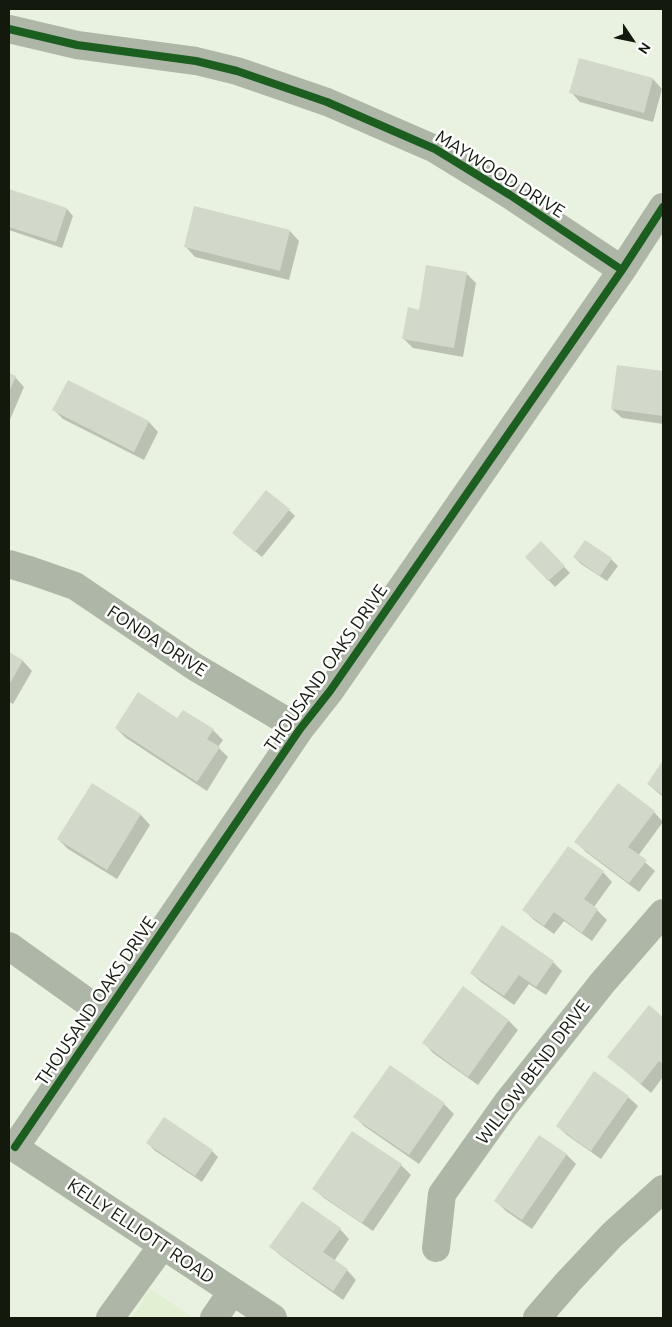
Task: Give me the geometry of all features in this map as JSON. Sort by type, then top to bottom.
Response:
[{"type":"highway","points":[[537,1318],[612,1235],[663,1189]]},
{"type":"street","name":"MAYWOOD DRIVE","points":[[9,29],[77,45],[196,61],[237,71],[327,102],[434,149],[510,195],[622,270]]},
{"type":"street","name":"THOUSAND OAKS DRIVE","points":[[12,1146],[300,729],[330,691],[622,270],[663,207]]},
{"type":"street","name":"FONDA DRIVE","points":[[9,564],[76,586],[195,667],[300,729]]},
{"type":"street","name":"WILLOW BEND DRIVE","points":[[436,1248],[442,1194],[506,1104],[603,982],[663,913]]},
{"type":"street","points":[[9,946],[104,1014]]},
{"type":"street","name":"KELLY ELLIOTT ROAD","points":[[12,1146],[273,1318]]},
{"type":"street","points":[[110,1318],[162,1246]]},
{"type":"street","points":[[214,1318],[232,1292]]},
{"type":"shaded area","points":[[150,1289],[194,1318],[132,1318]]},
{"type":"building","points":[[579,58],[653,78],[644,113],[569,93]]},
{"type":"building","points":[[9,189],[67,208],[56,242],[9,227]]},
{"type":"building","points":[[194,206],[290,230],[280,271],[184,247]]},
{"type":"building","points":[[426,265],[467,272],[454,348],[402,339],[408,307],[419,310]]},
{"type":"building","points":[[617,365],[663,371],[663,416],[611,409]]},
{"type":"building","points":[[9,373],[16,376],[9,392]]},
{"type":"building","points":[[68,380],[149,421],[134,452],[52,410]]},
{"type":"building","points":[[266,490],[290,509],[255,552],[232,533]]},
{"type":"building","points":[[585,540],[612,558],[600,576],[573,557]]},
{"type":"building","points":[[541,541],[565,566],[548,581],[525,557]]},
{"type":"building","points":[[9,652],[23,660],[9,685]]},
{"type":"building","points":[[138,692],[177,718],[183,710],[214,729],[207,739],[220,747],[197,782],[115,728]]},
{"type":"building","points":[[663,760],[663,795],[647,784]]},
{"type":"building","points":[[92,783],[141,814],[107,870],[57,839]]},
{"type":"building","points":[[618,783],[655,811],[628,847],[647,860],[629,883],[574,842]]},
{"type":"building","points":[[568,846],[604,871],[584,899],[598,909],[582,933],[554,912],[544,926],[522,910]]},
{"type":"building","points":[[502,925],[554,961],[536,987],[519,975],[504,996],[470,973]]},
{"type":"building","points":[[463,986],[509,1020],[468,1077],[422,1043]]},
{"type":"building","points":[[649,1005],[663,1017],[663,1064],[659,1061],[641,1084],[607,1057]]},
{"type":"building","points":[[390,1065],[445,1103],[409,1155],[353,1117]]},
{"type":"building","points":[[594,1071],[629,1096],[591,1151],[556,1126]]},
{"type":"building","points":[[164,1117],[213,1150],[195,1176],[146,1143]]},
{"type":"building","points":[[352,1131],[402,1164],[362,1223],[312,1189]]},
{"type":"building","points":[[539,1135],[567,1154],[522,1220],[494,1201]]},
{"type":"building","points":[[302,1201],[341,1228],[323,1252],[348,1269],[333,1291],[269,1247]]},
{"type":"cycle path","points":[[9,29],[77,45],[196,61],[237,71],[327,102],[435,149],[510,195],[622,270]]},
{"type":"cycle path","points":[[15,1147],[300,729],[330,691],[622,270],[663,207]]}]
